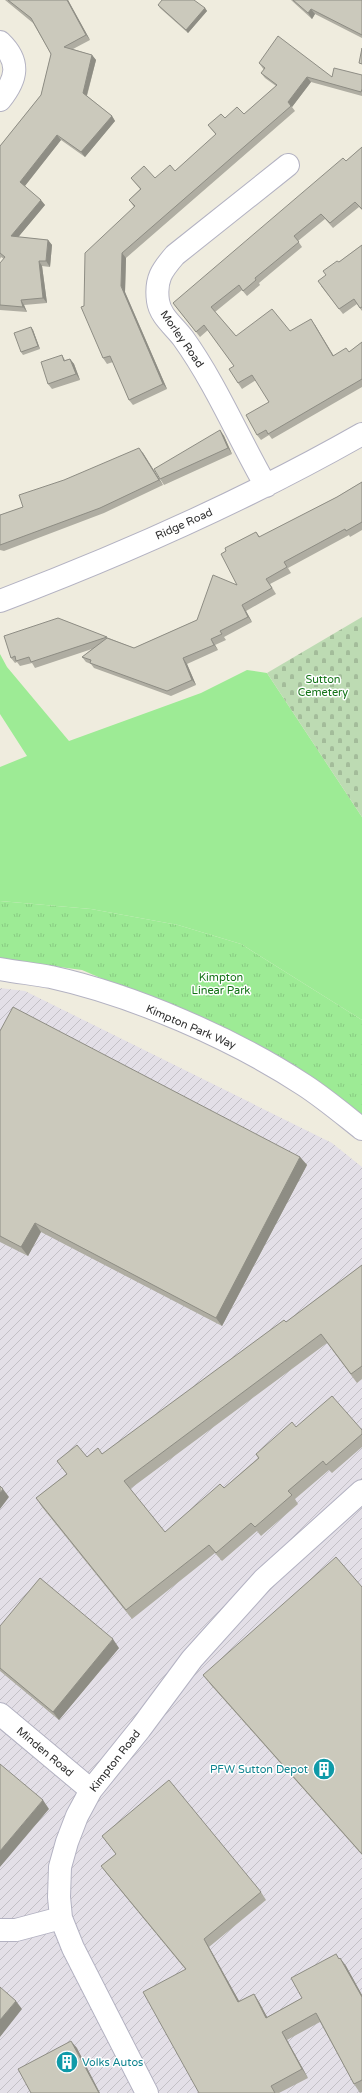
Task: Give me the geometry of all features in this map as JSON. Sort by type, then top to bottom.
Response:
[{"type":"street","points":[[0,42],[8,50],[15,67],[14,78],[10,88],[0,100]]},
{"type":"street","name":"Morley Road","points":[[266,486],[195,356],[182,336],[166,319],[158,302],[157,286],[161,271],[175,255],[288,166]]},
{"type":"street","name":"Ridge Road","points":[[0,601],[74,573],[266,486],[362,434]]},
{"type":"street","name":"Kimpton Park Way","points":[[0,969],[51,978],[81,986],[171,1016],[251,1053],[304,1085],[362,1129]]},
{"type":"street","name":"Kimpton Road","points":[[147,2093],[73,1948],[61,1918],[59,1897],[60,1867],[67,1842],[77,1816],[91,1790],[140,1729],[192,1659],[263,1580],[362,1491]]},
{"type":"street","name":"Minden Road","points":[[0,1714],[91,1790]]},
{"type":"street","points":[[0,1930],[16,1930],[61,1918]]},
{"type":"shaded area","points":[[0,988],[25,991],[332,1143],[362,1167],[362,2093],[0,2093]]},
{"type":"green space","name":"Sutton Cemetery","points":[[362,617],[362,817],[267,673]]},
{"type":"green space","points":[[0,654],[7,667],[69,741],[201,693],[247,670],[267,673],[362,817],[362,1020],[241,944],[178,925],[91,909],[0,901],[0,767],[27,756],[0,714]]},
{"type":"green space","name":"Kimpton Linear Park","points":[[0,901],[91,909],[178,925],[241,944],[362,1020],[362,1123],[262,1047],[82,970],[0,959]]},
{"type":"building","points":[[8,0],[67,0],[86,35],[64,47],[92,55],[83,93],[112,116],[81,152],[57,135],[20,182],[41,200],[11,236],[48,240],[46,261],[39,261],[43,298],[21,300],[23,307],[0,305],[0,263],[5,257],[0,253],[0,146],[41,95],[51,54],[31,18]]},
{"type":"building","points":[[162,0],[194,0],[205,8],[186,30],[158,5]]},
{"type":"building","points":[[293,0],[362,0],[362,35],[311,9],[308,13]]},
{"type":"building","points":[[278,36],[332,77],[334,68],[362,75],[361,92],[307,77],[288,102],[291,106],[122,253],[121,286],[163,384],[129,400],[110,356],[103,358],[81,307],[84,306],[85,253],[135,206],[129,200],[141,189],[131,178],[144,166],[155,178],[170,165],[175,171],[216,134],[208,125],[221,114],[225,118],[237,107],[244,114],[277,85],[261,73],[265,68],[259,63]]},
{"type":"building","points":[[362,48],[362,64],[359,63]]},
{"type":"building","points":[[362,147],[362,209],[355,202],[330,223],[321,214],[294,236],[299,242],[255,278],[256,280],[243,291],[239,285],[211,307],[236,336],[272,309],[290,331],[311,319],[333,356],[346,348],[349,352],[362,342],[362,379],[268,434],[266,430],[257,435],[246,415],[269,402],[252,375],[238,383],[229,369],[234,366],[204,325],[196,332],[173,303],[343,158],[346,161]]},
{"type":"building","points":[[362,245],[362,307],[360,308],[354,299],[339,309],[318,281],[326,275],[323,271],[337,261],[339,262]]},
{"type":"building","points":[[31,327],[38,346],[21,352],[14,333]]},
{"type":"building","points":[[62,355],[64,361],[70,359],[76,374],[48,384],[41,362]]},
{"type":"building","points":[[220,430],[228,448],[160,479],[154,469]]},
{"type":"building","points":[[139,448],[159,480],[100,508],[0,545],[0,515],[23,507],[19,495],[64,480]]},
{"type":"building","points":[[362,482],[362,522],[346,531],[345,529],[284,562],[287,567],[266,579],[272,588],[242,605],[248,617],[220,631],[222,634],[211,639],[214,645],[183,658],[192,680],[167,691],[90,663],[91,660],[82,657],[107,638],[134,648],[197,620],[213,575],[237,585],[221,554],[226,551],[225,548],[256,532],[259,537],[337,497]]},
{"type":"building","points":[[58,618],[107,637],[31,662],[29,657],[16,661],[15,656],[11,658],[4,636]]},
{"type":"building","points":[[13,1007],[300,1157],[216,1318],[35,1223],[21,1247],[0,1236],[0,1031]]},
{"type":"building","points":[[362,1265],[362,1366],[351,1374],[321,1334],[124,1481],[165,1532],[220,1484],[224,1488],[259,1458],[256,1454],[292,1422],[296,1427],[332,1396],[362,1430],[362,1434],[326,1465],[323,1461],[288,1491],[292,1495],[255,1527],[251,1523],[216,1553],[209,1545],[126,1610],[36,1498],[67,1474],[57,1461],[77,1445],[87,1457],[98,1448],[102,1454],[284,1320],[286,1322]]},
{"type":"building","points":[[0,1486],[3,1489],[0,1493]]},
{"type":"building","name":"PFW Sutton Depot","points":[[336,1557],[362,1587],[362,1854],[203,1675]]},
{"type":"building","points":[[40,1578],[113,1639],[53,1712],[0,1668],[0,1626]]},
{"type":"building","points":[[0,1764],[43,1800],[0,1851]]},
{"type":"building","points":[[169,1780],[261,1892],[204,1939],[238,2002],[254,1994],[266,2018],[302,1998],[291,1978],[336,1954],[339,1959],[340,1958],[362,1997],[362,2080],[354,2084],[316,2013],[282,2032],[302,2069],[271,2086],[275,2093],[199,2093],[143,1992],[186,1969],[101,1866],[116,1854],[102,1836]]},
{"type":"building","points":[[0,1987],[16,2001],[0,2020]]},
{"type":"building","name":"Volks Autos","points":[[71,2041],[99,2093],[31,2093],[18,2069]]},
{"type":"place","name":"PFW Sutton Depot","points":[[324,1769]]},
{"type":"place","name":"Volks Autos","points":[[67,2062]]}]
